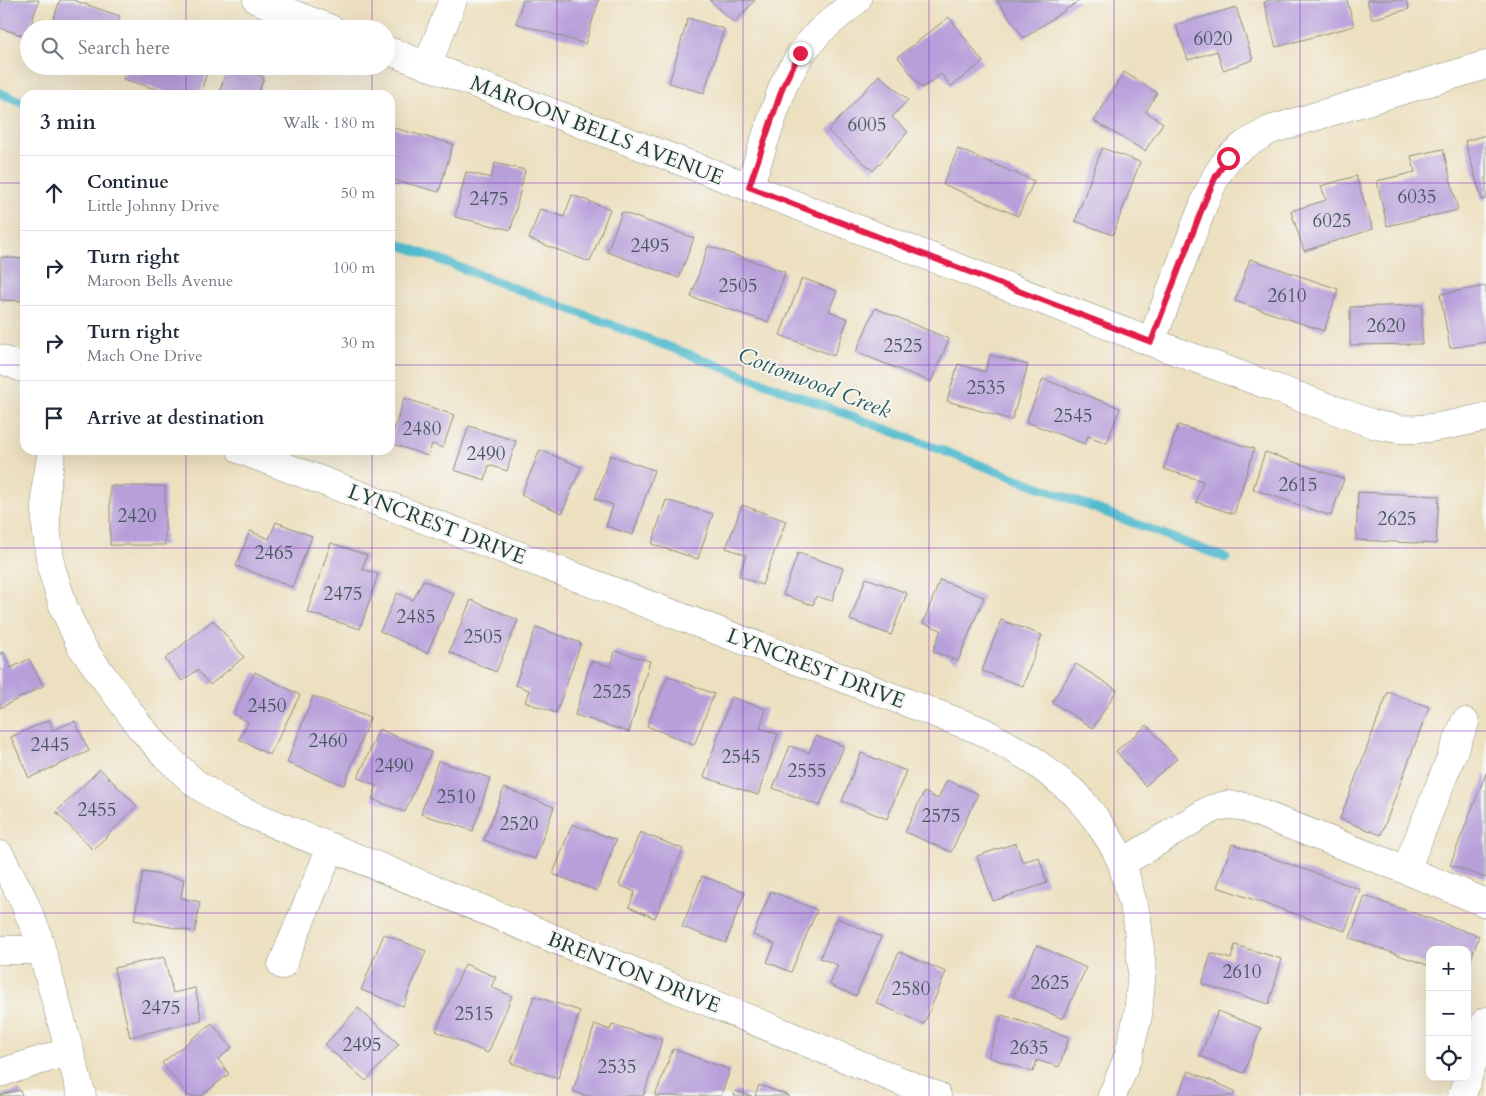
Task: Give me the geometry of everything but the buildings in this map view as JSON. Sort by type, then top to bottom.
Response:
[{"type":"street","points":[[257,0],[308,20]]},
{"type":"street","points":[[427,66],[453,0]]},
{"type":"street","points":[[749,187],[783,86],[800,53],[820,30],[857,0]]},
{"type":"street","name":"MAROON BELLS AVENUE","points":[[395,54],[1151,342],[1373,424],[1401,429],[1426,428],[1486,417]]},
{"type":"street","points":[[1151,342],[1205,201],[1216,176],[1228,158],[1244,145],[1270,130],[1486,65]]},
{"type":"street","points":[[0,359],[20,367]]},
{"type":"street","name":"BRENTON DRIVE","points":[[51,455],[46,486],[46,526],[51,568],[64,608],[81,646],[141,728],[166,756],[195,783],[228,805],[937,1096]]},
{"type":"street","name":"LYNCREST DRIVE","points":[[254,455],[982,731],[1030,758],[1076,794],[1112,843],[1122,863],[1137,918],[1142,970],[1138,1015],[1128,1057],[1112,1096]]},
{"type":"street","points":[[1406,870],[1465,722]]},
{"type":"street","points":[[1122,863],[1211,809],[1226,805],[1241,806],[1486,903]]},
{"type":"street","points":[[282,966],[331,847]]},
{"type":"street","points":[[0,855],[22,897],[37,933],[82,1096]]},
{"type":"street","points":[[0,950],[41,950]]},
{"type":"street","points":[[1462,1096],[1486,1021]]},
{"type":"street","points":[[0,1073],[70,1051]]},
{"type":"waterway","name":"Cottonwood Creek","points":[[0,93],[20,101]]},
{"type":"waterway","name":"Cottonwood Creek","points":[[395,243],[1226,558]]},
{"type":"route","points":[[800,53],[783,86],[749,187],[1151,342],[1205,201],[1216,176],[1228,158]]}]
